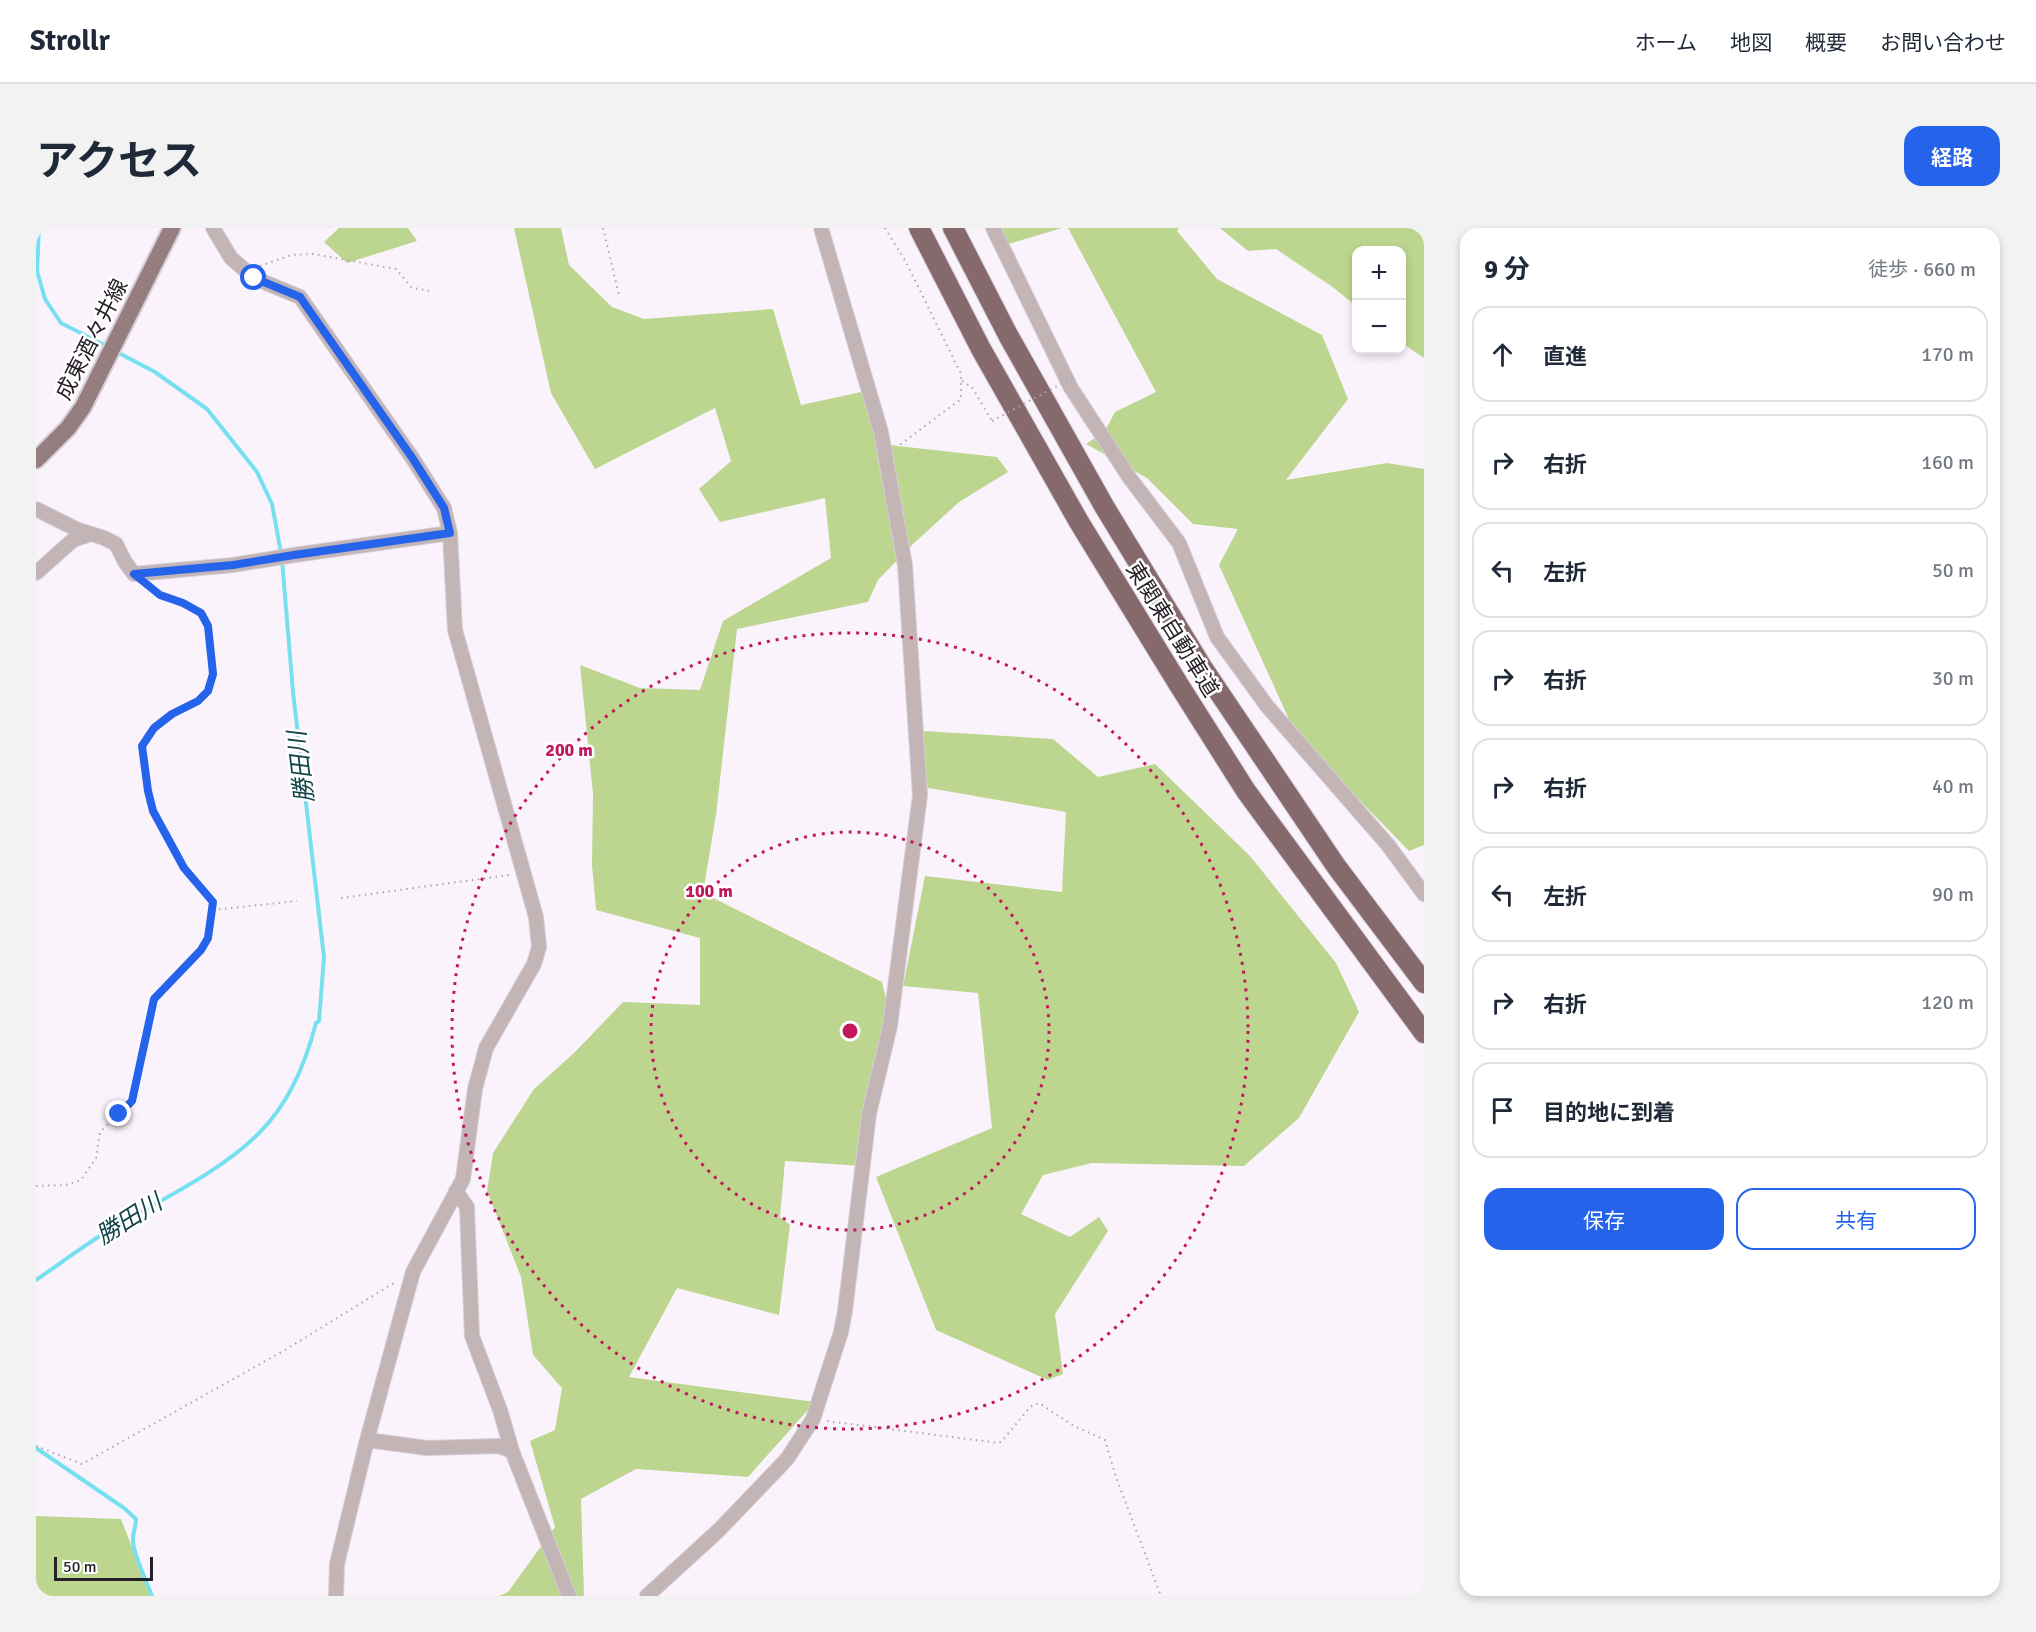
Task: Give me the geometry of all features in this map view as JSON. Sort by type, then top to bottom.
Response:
[{"type":"highway","name":"東関東自動車道","points":[[919,228],[981,349],[1079,522],[1246,791],[1424,1033]]},
{"type":"highway","name":"東関東自動車道","points":[[953,228],[1008,335],[1104,506],[1202,667],[1336,866],[1424,983]]},
{"type":"main road","name":"成東酒々井線","points":[[36,460],[68,428],[83,407],[172,228]]},
{"type":"street","points":[[213,228],[231,258],[254,278],[300,297],[413,459],[444,508],[450,533],[454,630],[536,916],[539,947],[534,964],[486,1048],[475,1089],[463,1179],[413,1272],[367,1440],[337,1564],[336,1596]]},
{"type":"street","points":[[647,1596],[719,1530],[787,1459],[813,1419],[841,1332],[845,1311],[869,1114],[890,1026],[920,795],[905,565],[881,432],[821,228]]},
{"type":"street","points":[[993,228],[1071,388],[1129,477],[1179,543],[1217,637],[1267,706],[1388,845],[1424,894]]},
{"type":"street","points":[[36,509],[76,529],[116,544],[134,574],[233,565],[450,533]]},
{"type":"street","points":[[36,573],[73,540],[91,534]]},
{"type":"street","points":[[456,1191],[467,1207],[472,1336],[500,1410],[512,1450],[569,1596]]},
{"type":"street","points":[[367,1440],[427,1448],[499,1446],[512,1450]]},
{"type":"path","points":[[603,228],[619,295]]},
{"type":"path","points":[[885,228],[906,262],[962,374],[962,399],[885,455]]},
{"type":"path","points":[[246,271],[291,255],[313,254],[396,269],[412,288],[431,291]]},
{"type":"path","points":[[962,381],[972,387],[992,421],[1074,377]]},
{"type":"path","points":[[36,1186],[66,1185],[81,1180],[96,1158],[100,1132],[132,1101],[154,999],[201,950],[208,938],[213,910],[213,902],[184,868],[153,811],[142,746],[154,728],[172,714],[198,701],[208,691],[213,674],[208,626],[201,613],[183,603],[160,595],[134,574]]},
{"type":"path","points":[[341,898],[524,873]]},
{"type":"path","points":[[213,910],[297,901]]},
{"type":"path","points":[[36,1446],[82,1464],[285,1350],[413,1272]]},
{"type":"path","points":[[813,1419],[999,1443],[1030,1407],[1040,1403],[1074,1426],[1105,1440],[1116,1477],[1161,1596]]},
{"type":"green space","points":[[339,228],[408,228],[417,241],[347,263],[324,242]]},
{"type":"green space","points":[[514,228],[561,228],[569,265],[612,307],[644,319],[773,309],[801,405],[866,391],[880,444],[997,457],[1008,472],[959,502],[912,545],[878,580],[868,602],[737,629],[716,815],[703,893],[882,982],[890,1015],[863,1166],[785,1161],[780,1217],[790,1225],[779,1315],[677,1288],[629,1377],[815,1402],[748,1477],[636,1469],[581,1499],[584,1596],[499,1596],[508,1592],[555,1527],[530,1441],[555,1430],[562,1388],[533,1355],[521,1277],[487,1191],[493,1153],[534,1089],[575,1052],[623,1002],[700,1005],[700,938],[596,910],[592,865],[593,794],[580,665],[640,688],[700,690],[723,621],[831,558],[825,498],[720,522],[699,489],[731,461],[715,408],[595,469],[551,393]]},
{"type":"green space","points":[[990,228],[1062,228],[999,247]]},
{"type":"green space","points":[[1068,228],[1179,228],[1177,231],[1217,279],[1322,335],[1348,399],[1286,480],[1387,463],[1424,469],[1424,845],[1409,851],[1296,735],[1219,565],[1238,529],[1193,524],[1147,478],[1086,444],[1105,431],[1115,412],[1156,392]]},
{"type":"green space","points":[[1220,228],[1424,228],[1424,358],[1406,346],[1406,246],[1352,246],[1352,303],[1276,249],[1248,251]]},
{"type":"green space","points":[[924,731],[1053,739],[1098,777],[1155,764],[1250,856],[1336,963],[1359,1012],[1299,1118],[1244,1166],[1092,1163],[1043,1175],[1021,1214],[1070,1237],[1099,1217],[1108,1231],[1055,1314],[1063,1374],[1048,1380],[936,1330],[876,1177],[992,1128],[978,993],[903,986],[925,876],[1062,892],[1066,812],[917,786]]},
{"type":"green space","points":[[36,1516],[121,1519],[151,1596],[36,1596]]},
{"type":"waterway","name":"勝田川","points":[[39,228],[37,271],[45,299],[61,323],[108,347]]},
{"type":"waterway","name":"勝田川","points":[[115,351],[155,372],[207,409],[257,472],[272,504],[281,553]]},
{"type":"waterway","name":"勝田川","points":[[36,1280],[102,1235],[209,1173],[260,1132],[288,1095],[302,1067],[316,1023],[319,1021],[324,957],[293,692],[282,560]]},
{"type":"waterway","points":[[36,1448],[124,1508],[136,1519],[134,1548],[152,1596]]},
{"type":"route","points":[[119,1114],[132,1101],[154,999],[201,950],[208,938],[213,902],[184,868],[153,811],[142,746],[154,728],[172,714],[198,701],[208,691],[213,674],[208,626],[201,613],[183,603],[160,595],[134,574],[233,565],[450,533],[444,508],[413,459],[300,297],[254,278]]}]
